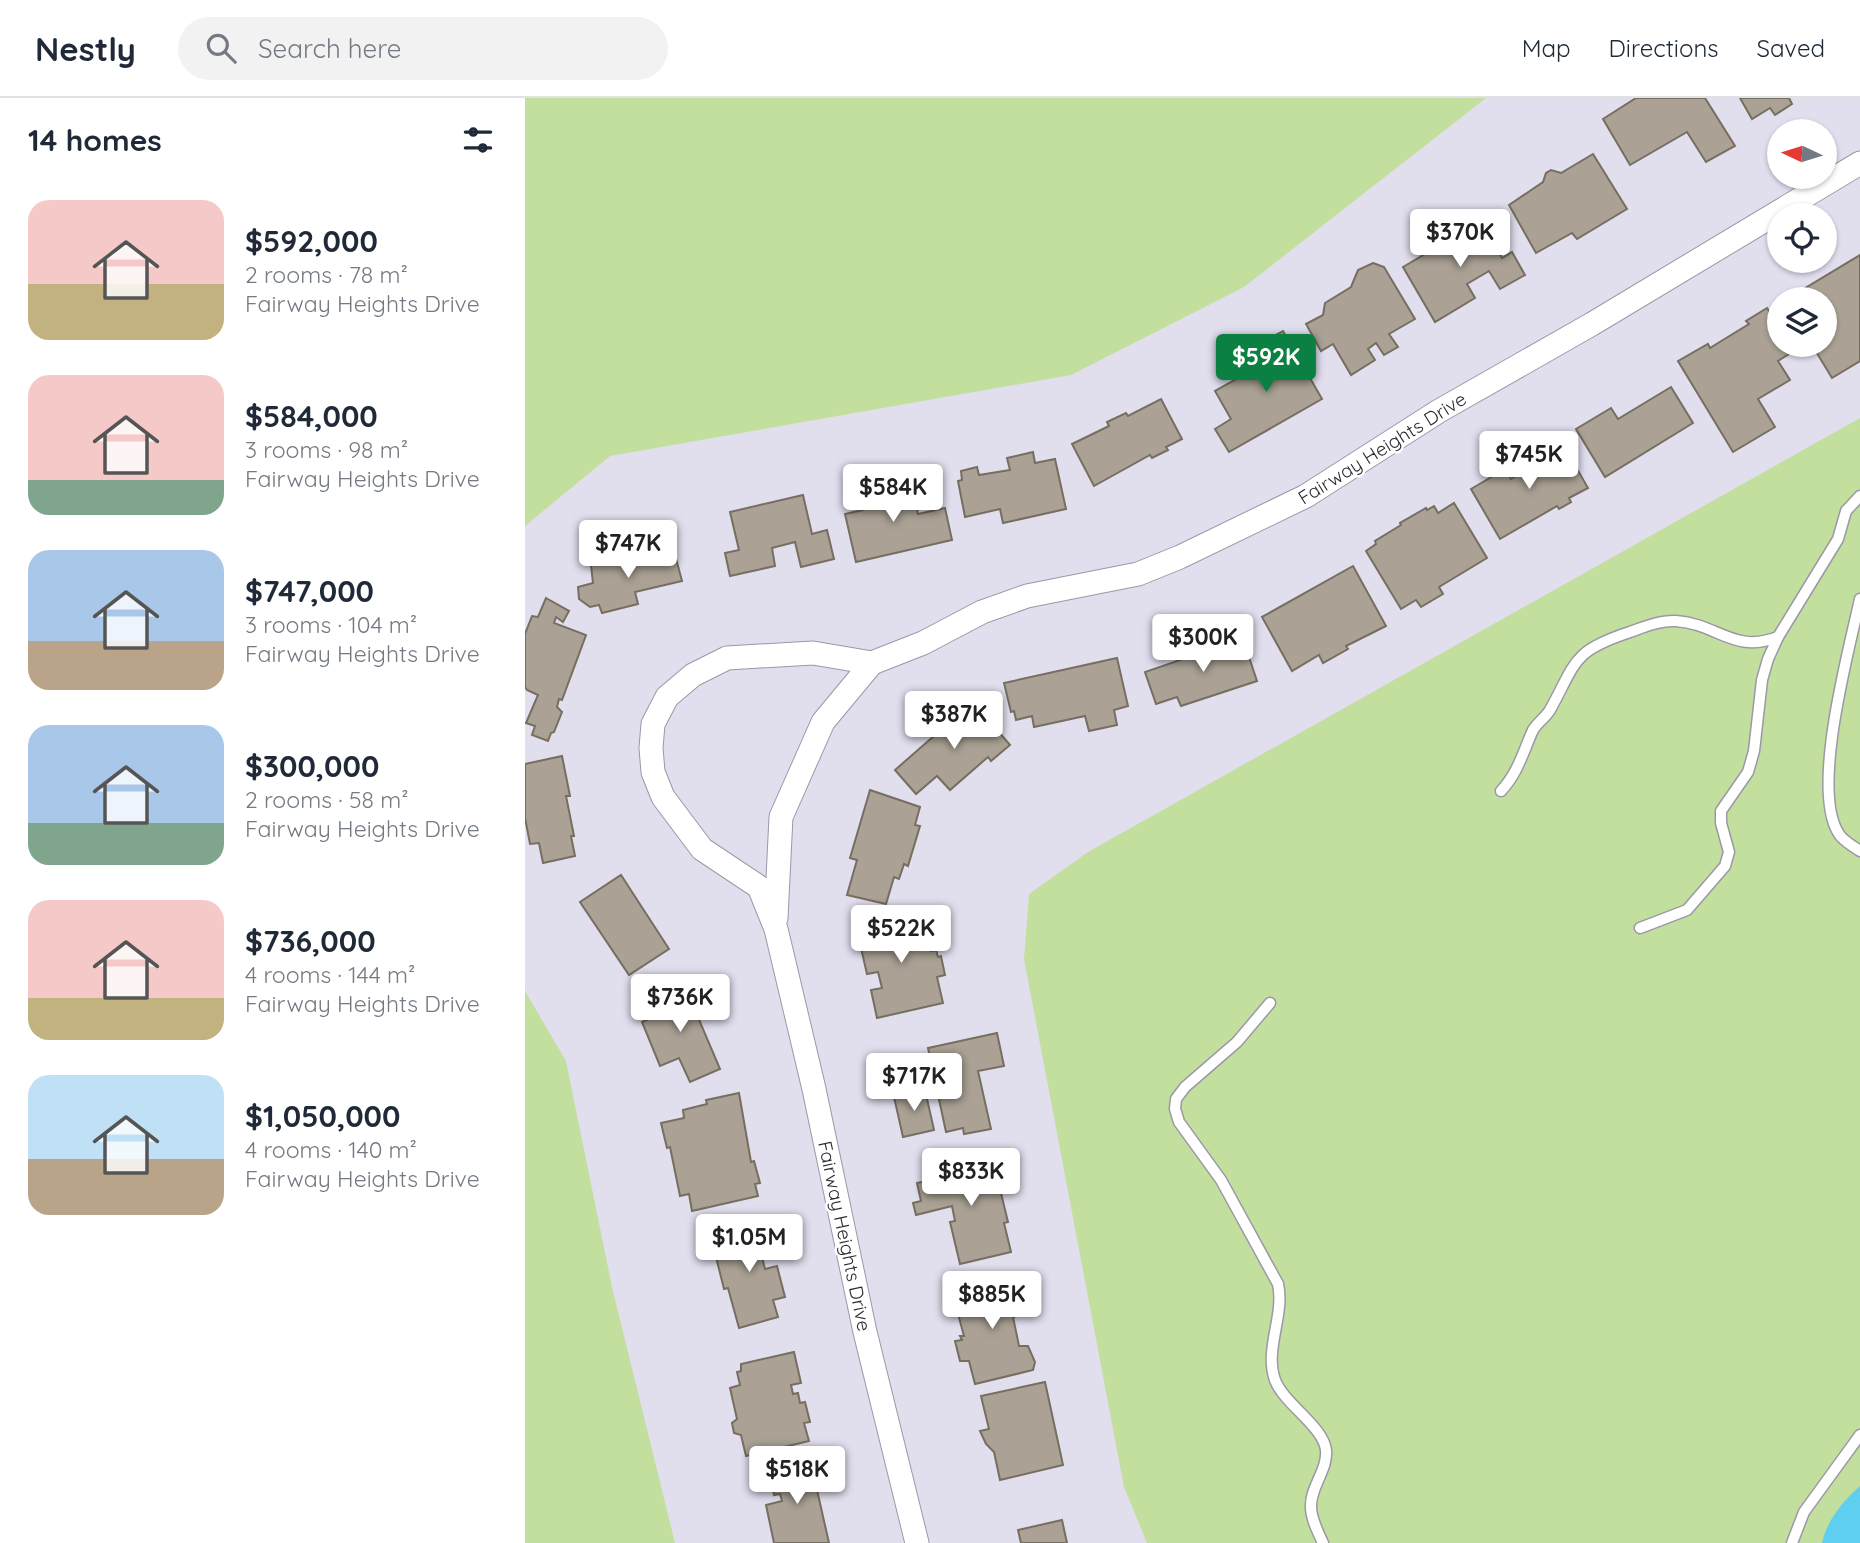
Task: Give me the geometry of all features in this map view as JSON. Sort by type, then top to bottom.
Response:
[{"type":"street","name":"Fairway Heights Drive","points":[[776,929],[781,817],[823,722],[872,663],[923,643],[982,612],[1027,596],[1138,574],[1296,502],[1439,411],[1592,324],[1860,163]]},
{"type":"street","name":"Fairway Heights Drive","points":[[872,663],[813,653],[727,658],[694,675],[667,697],[653,724],[653,772],[663,797],[702,849],[759,887],[776,929],[814,1089],[865,1332],[917,1543]]},
{"type":"lane","points":[[1640,928],[1687,910],[1725,866],[1729,852],[1721,823],[1721,811],[1748,772],[1760,720],[1762,680],[1778,637],[1829,557],[1838,540],[1846,511],[1860,496]]},
{"type":"lane","points":[[1860,599],[1836,718],[1828,780],[1828,799],[1839,835],[1860,851]]},
{"type":"lane","points":[[1501,791],[1513,779],[1535,727],[1548,714],[1573,664],[1583,653],[1619,635],[1674,621],[1700,626],[1748,644],[1778,637]]},
{"type":"lane","points":[[1270,1003],[1237,1042],[1185,1087],[1176,1099],[1175,1109],[1179,1122],[1221,1180],[1278,1284],[1281,1298],[1273,1354],[1274,1378],[1279,1388],[1321,1437],[1326,1448],[1310,1507],[1323,1543]]},
{"type":"lane","points":[[1792,1543],[1804,1512],[1860,1435]]},
{"type":"green space","points":[[525,98],[1486,98],[1244,287],[1071,375],[610,456],[525,526]]},
{"type":"green space","points":[[1860,418],[1860,1543],[1147,1543],[1124,1487],[1024,959],[1029,894],[1088,852]]},
{"type":"green space","points":[[525,991],[566,1061],[612,1287],[675,1543],[525,1543]]},
{"type":"water","points":[[1860,1486],[1860,1543],[1822,1543],[1837,1512]]},
{"type":"building","points":[[1636,98],[1705,98],[1735,146],[1706,162],[1687,132],[1630,165],[1603,119]]},
{"type":"building","points":[[1740,98],[1789,98],[1792,104],[1775,115],[1770,108],[1752,119]]},
{"type":"building","points":[[1593,154],[1627,209],[1577,239],[1572,233],[1536,253],[1509,205],[1543,182],[1546,173],[1551,170],[1561,173]]},
{"type":"building","points":[[1476,213],[1502,258],[1512,252],[1525,275],[1500,289],[1489,271],[1467,284],[1475,298],[1435,322],[1403,267],[1464,231],[1459,223]]},
{"type":"building","points":[[1860,255],[1860,361],[1832,378],[1819,357],[1837,357],[1837,287],[1807,287],[1830,273],[1837,273],[1837,269]]},
{"type":"building","points":[[1373,263],[1384,267],[1415,319],[1389,334],[1398,347],[1384,355],[1376,343],[1368,349],[1375,360],[1351,375],[1333,344],[1321,351],[1306,324],[1323,315],[1325,303],[1351,287],[1358,270]]},
{"type":"building","points":[[1767,308],[1767,357],[1784,357],[1778,361],[1790,380],[1758,399],[1775,427],[1733,452],[1678,361],[1708,344],[1710,348],[1749,324],[1746,321]]},
{"type":"building","points":[[1283,331],[1322,399],[1229,452],[1215,429],[1231,419],[1215,391],[1267,362],[1257,345]]},
{"type":"building","points":[[1671,387],[1693,423],[1605,477],[1576,429],[1611,408],[1618,419]]},
{"type":"building","points":[[1161,399],[1182,439],[1166,447],[1168,450],[1152,458],[1150,455],[1094,486],[1072,444],[1109,426],[1107,422],[1126,413],[1128,416]]},
{"type":"building","points":[[1564,446],[1588,488],[1569,498],[1571,502],[1559,509],[1557,506],[1500,539],[1471,489],[1505,469],[1511,479],[1531,467],[1528,461],[1546,451],[1549,455]]},
{"type":"building","points":[[1033,452],[1035,463],[1055,459],[1066,509],[1003,523],[1000,509],[965,517],[958,481],[962,480],[961,471],[977,467],[979,475],[1010,470],[1007,458]]},
{"type":"building","points":[[887,483],[889,493],[912,487],[918,514],[945,508],[952,540],[856,562],[845,514],[863,510],[858,489]]},
{"type":"building","points":[[803,495],[812,534],[827,530],[834,559],[801,567],[795,542],[772,548],[775,566],[730,576],[725,553],[739,550],[730,512]]},
{"type":"building","points":[[1454,503],[1487,558],[1439,587],[1443,594],[1421,607],[1416,600],[1401,609],[1366,551],[1376,544],[1375,541],[1401,525],[1400,523],[1426,508],[1427,510],[1434,506],[1438,513]]},
{"type":"building","points":[[674,551],[682,581],[635,592],[638,604],[602,613],[599,605],[590,607],[579,599],[578,587],[593,583],[591,565],[648,553],[650,557]]},
{"type":"building","points":[[1353,566],[1386,626],[1346,646],[1348,649],[1323,663],[1319,655],[1292,671],[1262,617]]},
{"type":"building","points":[[546,598],[569,611],[563,622],[556,617],[554,623],[586,635],[562,700],[559,699],[557,707],[562,712],[548,741],[532,735],[535,726],[526,723],[538,695],[525,687],[525,634],[532,616],[538,617]]},
{"type":"building","points":[[1243,639],[1257,681],[1181,706],[1177,697],[1156,704],[1145,672],[1189,657],[1187,652],[1218,642],[1219,647]]},
{"type":"building","points":[[1117,658],[1128,706],[1114,710],[1117,725],[1089,731],[1085,716],[1034,727],[1032,716],[1016,720],[1014,711],[1011,712],[1004,683]]},
{"type":"building","points":[[973,702],[1010,745],[991,761],[988,757],[950,790],[937,776],[916,794],[895,770]]},
{"type":"building","points":[[562,756],[570,796],[566,796],[575,856],[543,863],[539,843],[530,844],[525,818],[525,764]]},
{"type":"building","points":[[870,790],[920,807],[915,825],[920,826],[908,866],[904,864],[899,879],[894,877],[886,904],[847,895],[857,860],[850,858]]},
{"type":"building","points":[[621,875],[669,949],[629,975],[580,902]]},
{"type":"building","points":[[885,915],[887,926],[923,918],[931,951],[936,950],[938,957],[941,956],[945,975],[937,977],[943,1003],[877,1018],[871,990],[882,988],[878,972],[867,974],[855,922]]},
{"type":"building","points":[[683,982],[720,1069],[690,1082],[679,1058],[660,1066],[642,1022],[662,1013],[655,995]]},
{"type":"building","points":[[997,1033],[1004,1066],[978,1071],[991,1129],[964,1134],[963,1128],[946,1132],[928,1048]]},
{"type":"building","points":[[925,1090],[934,1130],[903,1137],[894,1097]]},
{"type":"building","points":[[739,1093],[751,1162],[754,1161],[760,1183],[755,1184],[758,1196],[692,1211],[689,1194],[680,1196],[670,1147],[667,1148],[661,1123],[684,1118],[683,1110],[707,1104],[706,1100]]},
{"type":"building","points":[[990,1158],[991,1162],[1000,1161],[1007,1192],[1001,1193],[1011,1252],[960,1264],[950,1222],[955,1221],[952,1206],[916,1215],[913,1203],[921,1201],[917,1183],[954,1175],[952,1167]]},
{"type":"building","points":[[766,1222],[773,1249],[761,1253],[765,1269],[777,1266],[785,1297],[773,1300],[778,1317],[739,1328],[728,1288],[724,1289],[711,1237]]},
{"type":"building","points":[[990,1274],[994,1292],[1015,1287],[1026,1297],[1021,1315],[1013,1317],[1019,1346],[1028,1346],[1035,1362],[1033,1370],[975,1384],[969,1361],[960,1361],[955,1341],[962,1340],[960,1336],[964,1336],[958,1314],[965,1312],[957,1282]]},
{"type":"building","points":[[794,1352],[801,1383],[791,1385],[793,1394],[798,1393],[800,1403],[805,1402],[810,1422],[804,1423],[809,1441],[746,1456],[741,1435],[734,1433],[732,1423],[737,1419],[730,1388],[740,1385],[737,1372],[741,1371],[741,1364]]},
{"type":"building","points":[[1045,1382],[1063,1465],[1000,1480],[994,1452],[986,1444],[980,1431],[989,1429],[981,1396]]},
{"type":"building","points":[[810,1459],[829,1543],[774,1543],[766,1505],[782,1501],[780,1494],[774,1495],[771,1478],[776,1477],[774,1467]]},
{"type":"building","points":[[1062,1520],[1067,1543],[1021,1543],[1018,1530]]}]
